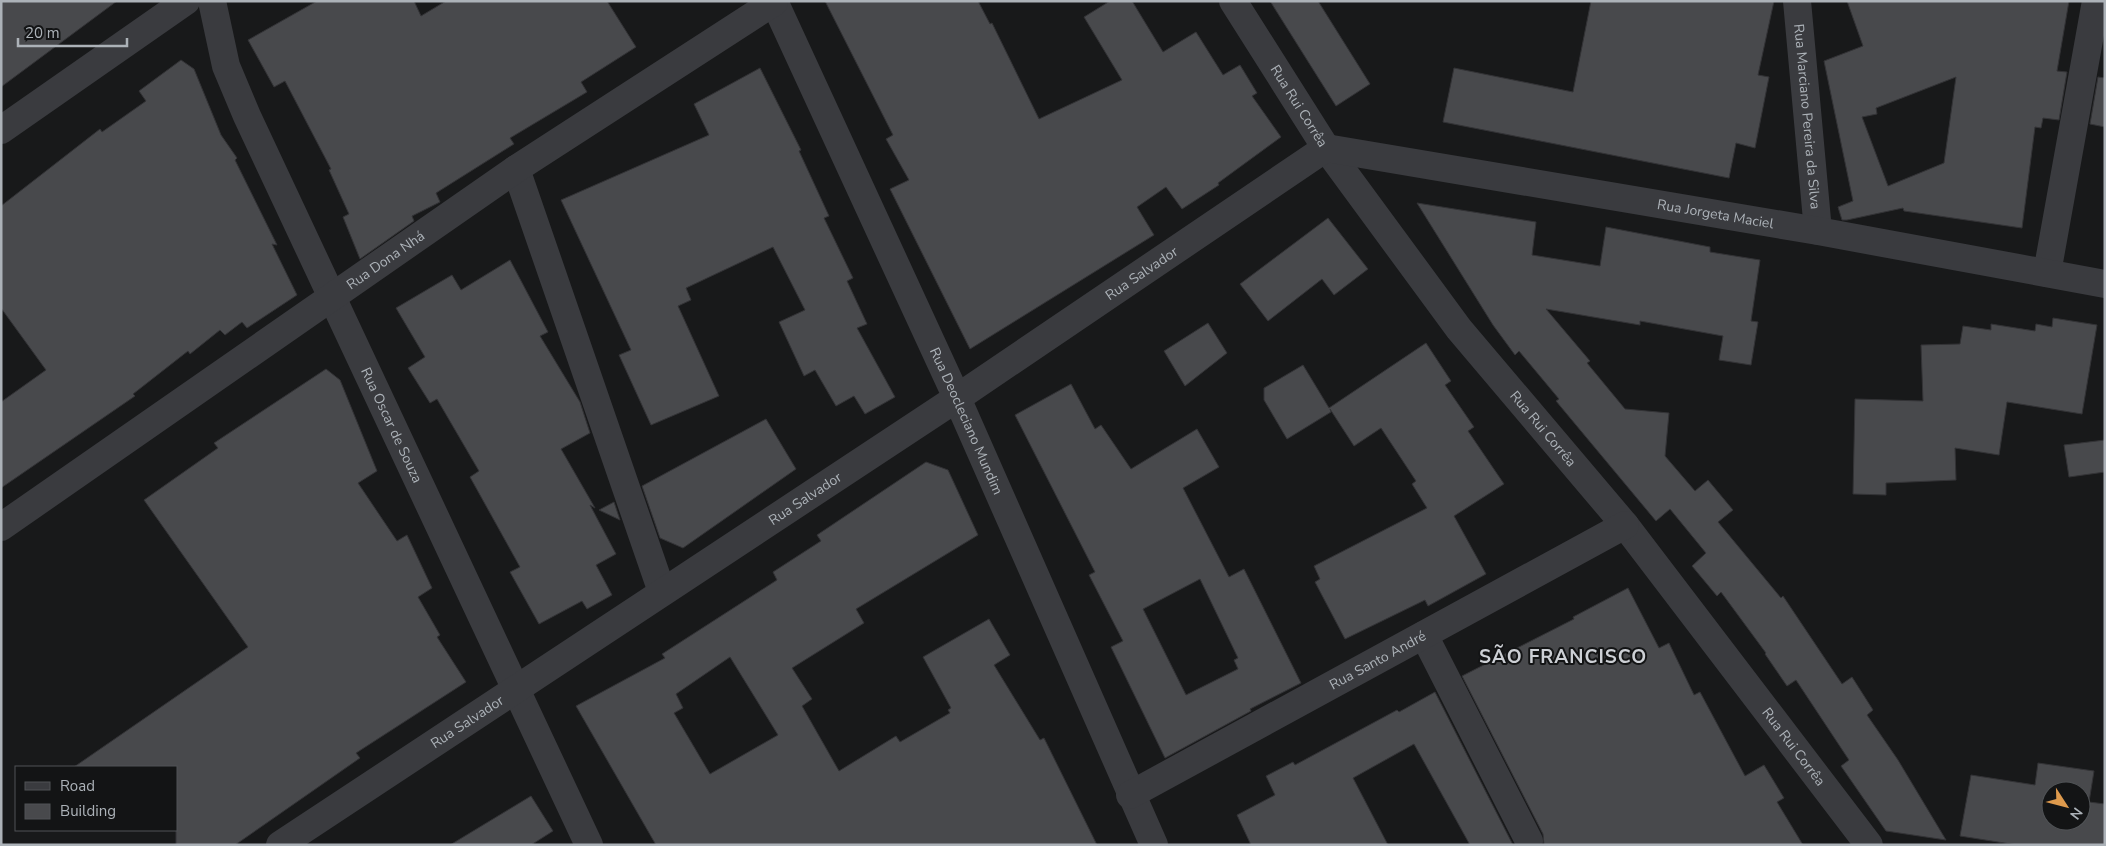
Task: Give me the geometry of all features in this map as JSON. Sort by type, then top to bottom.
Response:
[{"type":"street","points":[[1,130],[186,1]]},
{"type":"street","name":"Rua Oscar de Souza","points":[[212,1],[226,66],[330,297],[590,845]]},
{"type":"street","name":"Rua Rui Corrêa","points":[[1233,1],[1326,148],[1459,329],[1625,525],[1869,845]]},
{"type":"street","name":"Rua Marciano Pereira da Silva","points":[[1797,1],[1818,232]]},
{"type":"street","points":[[2047,273],[2096,1]]},
{"type":"street","name":"Rua Dona Nhá","points":[[1,527],[516,168],[774,2]]},
{"type":"street","name":"Rua Deocleciano Mundim","points":[[774,2],[957,398],[1130,795],[1154,845]]},
{"type":"street","name":"Rua Jorgeta Maciel","points":[[1326,148],[1818,232],[2105,284]]},
{"type":"street","name":"Rua Salvador","points":[[280,845],[515,688],[957,398],[1326,148]]},
{"type":"street","points":[[516,168],[662,592]]},
{"type":"street","name":"Rua Santo André","points":[[1130,795],[1625,525]]},
{"type":"street","points":[[1424,635],[1529,841]]},
{"type":"building","points":[[1,1],[117,1],[1,87]]},
{"type":"building","points":[[317,1],[414,1],[421,16],[446,1],[607,1],[636,47],[581,82],[587,92],[510,138],[514,144],[436,193],[440,202],[412,216],[414,221],[360,259],[343,217],[349,214],[329,170],[331,169],[285,81],[274,87],[248,40]]},
{"type":"building","points":[[825,1],[978,1],[990,24],[992,23],[1039,119],[1122,80],[1084,17],[1110,1],[1132,1],[1163,52],[1196,32],[1223,75],[1240,65],[1257,93],[1252,96],[1281,137],[1218,183],[1219,185],[1182,209],[1166,187],[1137,207],[1154,235],[970,349],[890,189],[909,180],[886,139],[893,135]]},
{"type":"building","points":[[1270,1],[1318,1],[1370,84],[1336,106]]},
{"type":"building","points":[[1591,1],[1774,1],[1758,75],[1769,77],[1755,148],[1736,143],[1729,178],[1443,122],[1454,68],[1573,92]]},
{"type":"building","points":[[1847,1],[2069,1],[2057,71],[2067,72],[2059,120],[2043,118],[2041,128],[2035,127],[2022,228],[1904,211],[1903,208],[1842,220],[1838,207],[1853,201],[1824,61],[1863,46]],"holes":[[[1956,77],[1944,163],[1888,186],[1862,117],[1877,114],[1876,108]]]},
{"type":"building","points":[[181,60],[194,69],[221,135],[237,158],[235,160],[277,245],[272,244],[297,295],[247,328],[242,322],[225,335],[220,330],[190,354],[188,351],[133,394],[135,396],[1,488],[1,402],[46,370],[1,308],[1,206],[100,129],[102,132],[146,101],[139,91]]},
{"type":"building","points":[[760,68],[801,150],[799,151],[829,216],[824,218],[853,278],[847,281],[867,324],[857,328],[895,397],[865,414],[854,396],[836,406],[815,370],[804,376],[779,322],[805,310],[773,247],[686,288],[691,300],[678,306],[719,396],[651,425],[619,355],[631,350],[561,200],[709,135],[694,104]]},
{"type":"building","points":[[2098,77],[2105,78],[2105,127],[2090,124]]},
{"type":"building","points":[[1417,203],[1536,222],[1532,255],[1600,266],[1606,227],[1710,247],[1710,252],[1760,260],[1751,321],[1758,322],[1751,365],[1719,360],[1723,336],[1640,321],[1640,325],[1546,309],[1590,361],[1587,363],[1625,409],[1669,413],[1665,456],[1695,491],[1708,480],[1733,510],[1718,522],[1781,598],[1783,596],[1842,684],[1852,677],[1873,710],[1867,715],[1898,760],[1946,840],[1886,831],[1841,766],[1849,760],[1796,680],[1787,686],[1766,653],[1721,592],[1717,596],[1692,566],[1706,553],[1670,509],[1656,521],[1556,401],[1559,399],[1519,351],[1515,355],[1493,325]]},
{"type":"building","points":[[1328,218],[1368,269],[1334,295],[1322,279],[1268,321],[1240,284]]},
{"type":"building","points":[[510,260],[548,332],[540,336],[580,402],[590,433],[561,449],[595,508],[590,505],[616,554],[596,565],[612,595],[587,609],[582,601],[539,624],[510,572],[520,567],[470,477],[479,471],[437,399],[430,403],[408,368],[425,357],[396,308],[452,275],[461,290]]},
{"type":"building","points":[[2053,318],[2097,325],[2082,414],[2007,402],[1999,455],[1955,448],[1956,480],[1886,483],[1886,495],[1853,494],[1855,399],[1923,401],[1921,345],[1960,344],[1963,326],[1991,330],[1991,324],[2035,331],[2036,324],[2052,327]]},
{"type":"building","points":[[1208,323],[1227,353],[1185,386],[1164,351]]},
{"type":"building","points":[[1426,343],[1451,381],[1445,385],[1474,427],[1468,431],[1504,484],[1454,516],[1486,574],[1428,606],[1425,600],[1345,639],[1315,582],[1320,579],[1314,566],[1427,508],[1412,484],[1416,481],[1381,428],[1354,446],[1330,409],[1331,412],[1287,439],[1264,400],[1264,388],[1303,365],[1329,408]]},
{"type":"building","points":[[326,369],[340,380],[377,471],[358,483],[397,541],[407,535],[432,588],[418,597],[440,635],[437,637],[466,682],[356,753],[360,758],[235,845],[176,845],[176,831],[178,831],[178,766],[75,766],[248,647],[144,500],[218,448],[214,443]]},
{"type":"building","points":[[1071,384],[1095,429],[1101,425],[1131,469],[1197,429],[1219,467],[1183,488],[1229,577],[1244,569],[1301,683],[1250,709],[1251,711],[1165,758],[1111,647],[1123,641],[1089,575],[1095,572],[1015,415]],"holes":[[[1200,579],[1238,658],[1234,660],[1238,669],[1186,695],[1143,609]]]},
{"type":"building","points":[[766,419],[796,469],[683,548],[660,538],[642,486]]},
{"type":"building","points":[[2105,440],[2105,472],[2069,477],[2064,445]]},
{"type":"building","points":[[926,462],[948,470],[978,535],[856,609],[864,623],[792,668],[812,699],[802,706],[839,771],[896,736],[900,742],[950,713],[948,710],[951,708],[923,657],[989,619],[1010,655],[994,665],[1040,740],[1044,738],[1097,845],[656,845],[576,706],[665,658],[662,654],[777,580],[773,572],[821,541],[817,535]],"holes":[[[730,657],[778,735],[710,774],[674,713],[683,708],[676,694]]]},
{"type":"building","points":[[614,502],[620,520],[599,510]]},
{"type":"building","points":[[1628,588],[1659,648],[1669,643],[1694,695],[1700,692],[1745,776],[1764,765],[1784,798],[1777,802],[1803,845],[1544,845],[1543,834],[1462,676],[1574,619],[1573,617]]},
{"type":"building","points":[[1435,692],[1513,845],[1470,845],[1414,744],[1353,778],[1388,845],[1251,845],[1237,815],[1275,795],[1266,776],[1293,762],[1295,765],[1397,710],[1399,712]]},
{"type":"building","points":[[2038,763],[2094,771],[2091,790],[2091,781],[2041,781],[2041,831],[2091,831],[2091,802],[2105,804],[2105,845],[2017,845],[1960,836],[1971,775],[2035,785]]},
{"type":"building","points":[[531,796],[553,831],[531,845],[450,845]]},
{"type":"district","name":"SÃO FRANCISCO","points":[[1563,657]]}]
